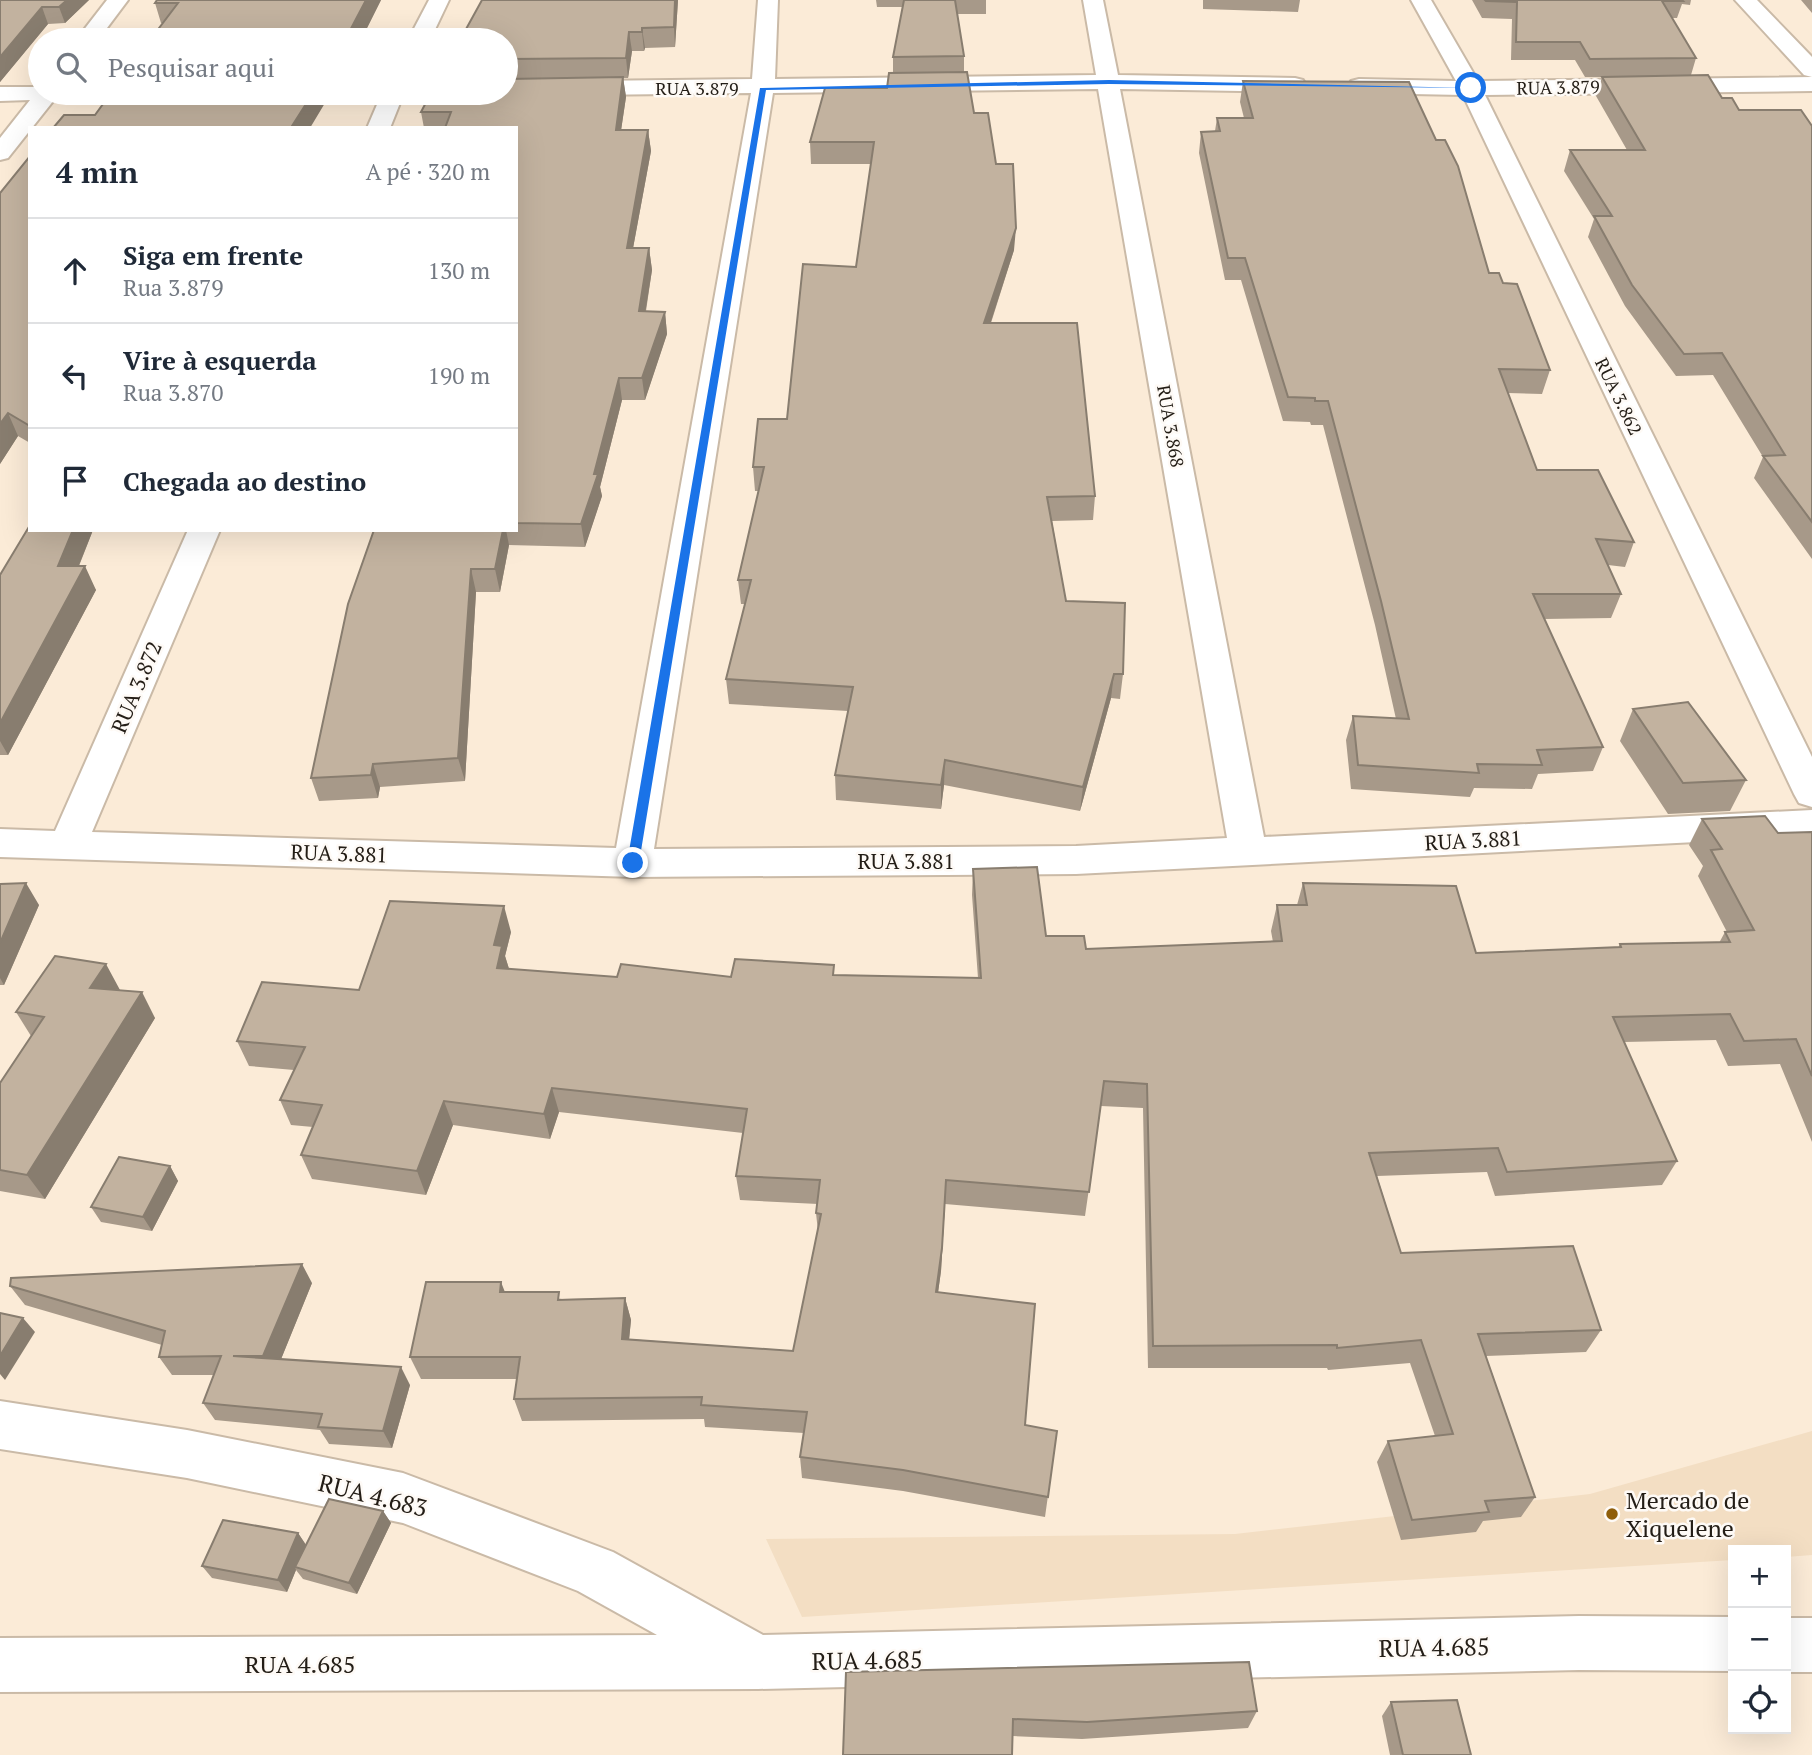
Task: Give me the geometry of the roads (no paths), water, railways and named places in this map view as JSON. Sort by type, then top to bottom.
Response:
[{"type":"street","points":[[96,28],[118,0]]},
{"type":"street","points":[[425,28],[439,0]]},
{"type":"street","points":[[633,863],[763,88],[768,0]]},
{"type":"street","name":"RUA 3.868","points":[[1093,0],[1248,851]]},
{"type":"street","name":"RUA 3.862","points":[[1421,0],[1471,88],[1812,794]]},
{"type":"street","points":[[1745,0],[1812,71]]},
{"type":"street","name":"RUA 3.879","points":[[518,89],[1109,82],[1471,88],[1812,84]]},
{"type":"street","points":[[0,94],[28,93]]},
{"type":"street","points":[[0,153],[38,105]]},
{"type":"street","points":[[379,126],[388,105]]},
{"type":"street","name":"RUA 3.872","points":[[68,844],[203,532]]},
{"type":"street","name":"RUA 3.881","points":[[0,843],[633,863],[1076,860],[1812,823]]},
{"type":"street","name":"RUA 4.683","points":[[0,1425],[187,1454],[403,1498],[594,1571],[758,1662]]},
{"type":"street","name":"RUA 4.685","points":[[0,1665],[758,1662],[1579,1643],[1728,1644]]},
{"type":"street","points":[[1791,1645],[1812,1645]]},
{"type":"place","name":"Mercado de Xiquelene","points":[[1612,1514]]}]
